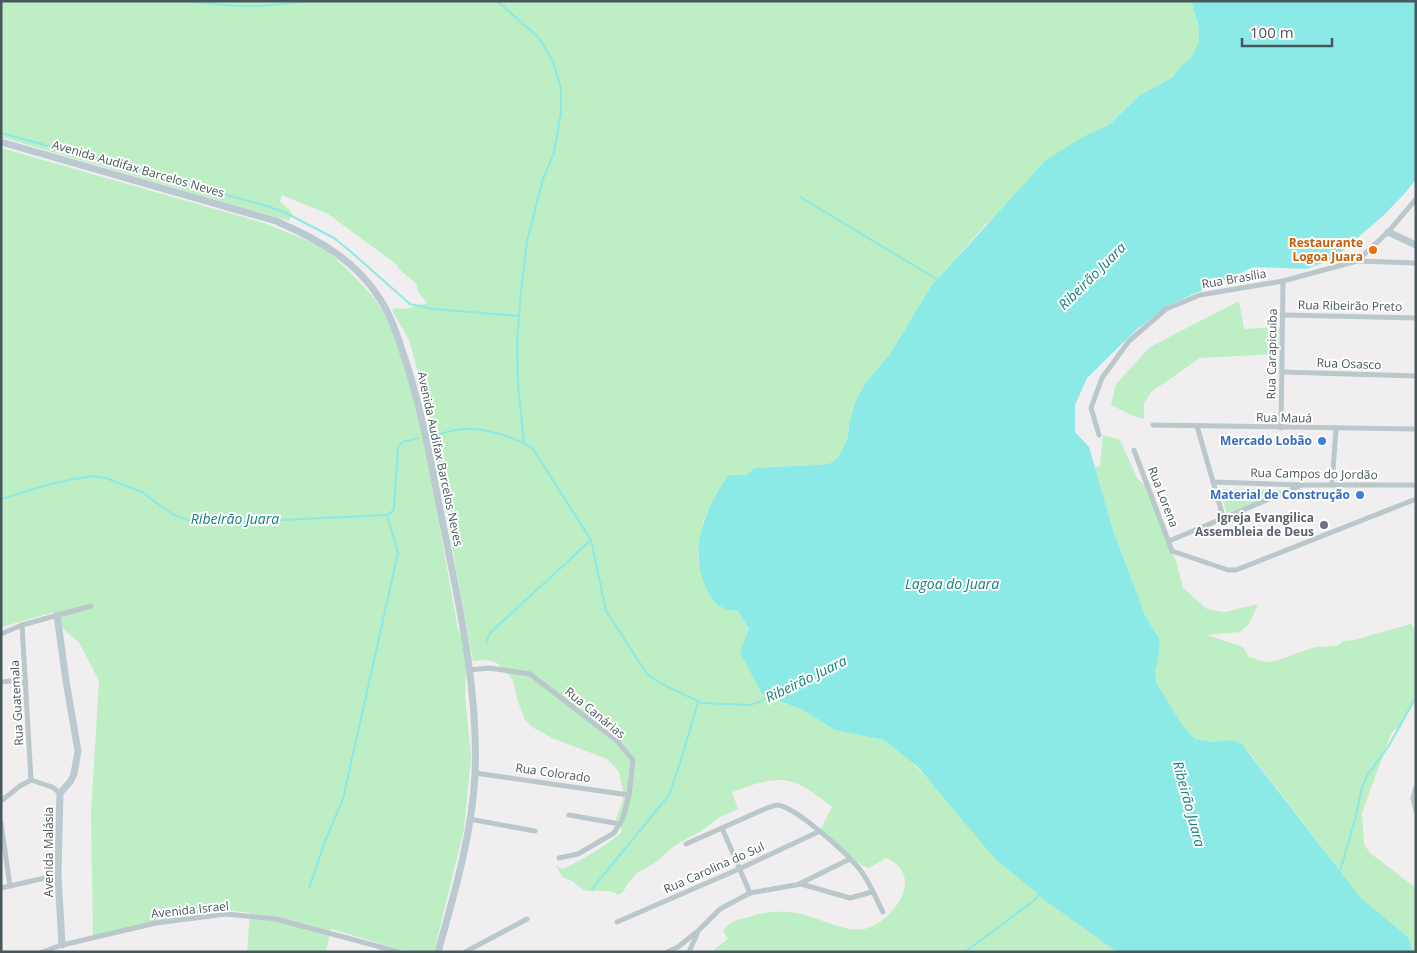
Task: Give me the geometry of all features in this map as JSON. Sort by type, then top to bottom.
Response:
[{"type":"main road","name":"Avenida Audifax Barcelos Neves","points":[[1,142],[276,221],[331,249],[359,273],[380,299],[389,316],[409,368],[428,444],[465,641],[475,726],[475,773],[470,819],[453,898],[438,952]]},
{"type":"main road","points":[[1388,232],[1416,245]]},
{"type":"main road","name":"Avenida Malásia","points":[[57,615],[78,751],[74,774],[70,782],[60,793],[58,875],[62,945]]},
{"type":"street","name":"Rua Brasília","points":[[1099,434],[1091,408],[1102,378],[1129,341],[1166,309],[1200,295],[1283,281],[1357,261],[1388,232],[1416,199]]},
{"type":"street","points":[[1408,208],[1416,208]]},
{"type":"street","points":[[1357,261],[1416,263]]},
{"type":"street","name":"Rua Carapicuíba","points":[[1281,428],[1283,281]]},
{"type":"street","name":"Rua Ribeirão Preto","points":[[1283,315],[1416,318]]},
{"type":"street","name":"Rua Osasco","points":[[1282,372],[1416,376]]},
{"type":"street","name":"Rua Mauá","points":[[1153,425],[1416,430]]},
{"type":"street","points":[[1197,426],[1224,520]]},
{"type":"street","points":[[1332,484],[1336,429]]},
{"type":"street","name":"Rua Lorena","points":[[1134,450],[1172,551],[1228,570],[1236,570],[1416,499]]},
{"type":"street","name":"Rua Campos do Jordão","points":[[1213,482],[1303,485],[1416,485]]},
{"type":"street","points":[[1169,541],[1224,520],[1303,485]]},
{"type":"street","points":[[1,634],[57,615],[91,606]]},
{"type":"street","name":"Rua Guatemala","points":[[22,626],[31,780]]},
{"type":"street","name":"Rua Canárias","points":[[469,670],[489,668],[530,674],[617,741],[633,760],[629,795],[623,818],[614,834],[578,854],[559,858]]},
{"type":"street","points":[[1,682],[26,683]]},
{"type":"street","name":"Rua Colorado","points":[[475,773],[629,795]]},
{"type":"street","points":[[1,801],[31,780],[52,787],[60,793]]},
{"type":"street","points":[[1416,787],[1413,798],[1416,811]]},
{"type":"street","points":[[686,844],[767,808],[778,805],[792,811],[820,831],[850,859],[861,871],[883,912]]},
{"type":"street","points":[[569,815],[620,824]]},
{"type":"street","points":[[470,819],[535,831]]},
{"type":"street","points":[[1,823],[10,886]]},
{"type":"street","points":[[722,828],[750,893]]},
{"type":"street","name":"Rua Carolina do Sul","points":[[617,922],[739,869],[820,831]]},
{"type":"street","points":[[667,952],[678,948],[720,909],[750,893],[801,884],[850,859]]},
{"type":"street","points":[[1,888],[58,875]]},
{"type":"street","points":[[801,884],[850,898],[872,892]]},
{"type":"street","name":"Avenida Israel","points":[[42,952],[62,945],[156,923],[226,914],[276,920],[399,952]]},
{"type":"street","points":[[465,952],[528,918]]},
{"type":"street","points":[[689,952],[698,931]]},
{"type":"green space","points":[[1,1],[1191,1],[1198,23],[1199,41],[1191,58],[1173,77],[1140,95],[1110,124],[1097,130],[985,225],[931,286],[890,354],[866,382],[856,400],[849,423],[848,437],[839,456],[831,463],[817,465],[754,468],[747,475],[718,490],[703,522],[698,560],[722,607],[738,611],[795,706],[835,730],[884,740],[907,757],[1040,897],[1117,952],[711,952],[728,939],[723,931],[738,920],[770,912],[791,912],[840,927],[861,929],[871,927],[881,921],[895,908],[902,897],[905,889],[905,880],[903,872],[898,866],[886,858],[869,868],[861,865],[820,831],[832,807],[806,788],[785,780],[763,782],[732,792],[738,809],[720,817],[701,831],[674,846],[656,862],[637,873],[619,895],[611,891],[585,891],[563,877],[555,865],[562,869],[593,853],[622,832],[620,824],[616,819],[623,800],[619,772],[607,759],[552,738],[532,727],[525,720],[517,699],[513,680],[497,663],[486,660],[473,661],[425,399],[409,340],[392,310],[396,308],[405,309],[427,303],[419,293],[416,283],[400,270],[396,264],[328,214],[282,195],[280,201],[292,213],[289,221],[1,137]]},
{"type":"green space","points":[[1,148],[264,223],[323,247],[375,299],[401,343],[417,402],[458,629],[467,651],[465,695],[471,757],[464,829],[434,952],[409,952],[331,929],[326,952],[247,952],[250,913],[227,910],[165,920],[93,938],[91,813],[99,681],[79,642],[63,629],[57,615],[58,611],[1,627]]},
{"type":"green space","points":[[1239,301],[1244,329],[1280,327],[1278,354],[1200,358],[1151,392],[1144,404],[1144,419],[1111,405],[1116,384],[1150,347]]},
{"type":"green space","points":[[1103,435],[1120,440],[1137,478],[1149,489],[1177,564],[1183,588],[1207,609],[1225,612],[1258,604],[1249,624],[1240,632],[1207,635],[1243,647],[1249,657],[1265,662],[1275,661],[1315,647],[1336,646],[1344,641],[1411,624],[1416,632],[1416,698],[1400,728],[1394,730],[1390,736],[1362,813],[1364,844],[1370,853],[1416,888],[1416,952],[1413,952],[1408,937],[1361,898],[1248,751],[1229,740],[1213,742],[1195,739],[1183,726],[1157,684],[1155,672],[1160,640],[1145,615],[1113,530],[1095,468],[1100,466]]},
{"type":"green space","points":[[1219,489],[1290,490],[1227,513]]},
{"type":"water","name":"Lagoa do Juara","points":[[1191,1],[1416,1],[1416,179],[1406,192],[1384,215],[1333,259],[1306,269],[1254,267],[1167,306],[1136,330],[1087,378],[1075,405],[1075,432],[1089,447],[1113,530],[1145,615],[1160,640],[1155,672],[1157,684],[1183,726],[1195,739],[1213,742],[1229,740],[1241,743],[1361,898],[1408,937],[1413,952],[1117,952],[1040,897],[996,860],[918,767],[884,740],[835,730],[801,709],[762,694],[740,652],[749,629],[738,611],[725,609],[715,602],[707,590],[701,573],[699,543],[702,528],[713,500],[729,475],[747,475],[754,468],[831,463],[839,456],[848,437],[849,423],[856,400],[866,382],[890,354],[931,286],[1046,160],[1081,138],[1110,124],[1140,95],[1173,77],[1180,67],[1191,58],[1199,41],[1198,23]]},
{"type":"waterway","points":[[188,1],[245,6],[288,4],[303,1]]},
{"type":"waterway","points":[[497,1],[539,38],[553,61],[561,89],[561,113],[554,153],[543,179],[527,241],[521,292],[517,342],[518,386],[524,442]]},
{"type":"waterway","points":[[1,133],[267,206],[286,213],[334,238],[410,304],[434,309],[519,316]]},
{"type":"waterway","points":[[800,197],[938,280]]},
{"type":"waterway","name":"Ribeirão Juara","points":[[432,436],[458,430],[489,431],[509,437],[533,449],[591,540],[606,611],[647,674],[660,683],[702,703],[749,705],[760,702],[769,696]]},
{"type":"waterway","name":"Ribeirão Juara","points":[[1,499],[50,484],[92,476],[106,478],[142,492],[172,514],[190,521],[237,522],[387,515],[394,508],[398,447],[402,442],[419,438]]},
{"type":"waterway","points":[[309,888],[325,841],[343,799],[398,553],[387,515]]},
{"type":"waterway","points":[[486,643],[490,633],[591,540]]},
{"type":"waterway","points":[[1340,871],[1355,820],[1362,787],[1367,776],[1388,747],[1416,697]]},
{"type":"waterway","points":[[592,889],[669,795],[698,702]]},
{"type":"waterway","points":[[965,952],[1036,899],[1039,893]]},
{"type":"place","name":"Restaurante Logoa Juara","points":[[1373,250]]},
{"type":"place","name":"Mercado Lobão","points":[[1322,441]]},
{"type":"place","name":"Material de Construção","points":[[1360,495]]},
{"type":"place","name":"Igreja Evangilica Assembleia de Deus","points":[[1324,525]]}]
